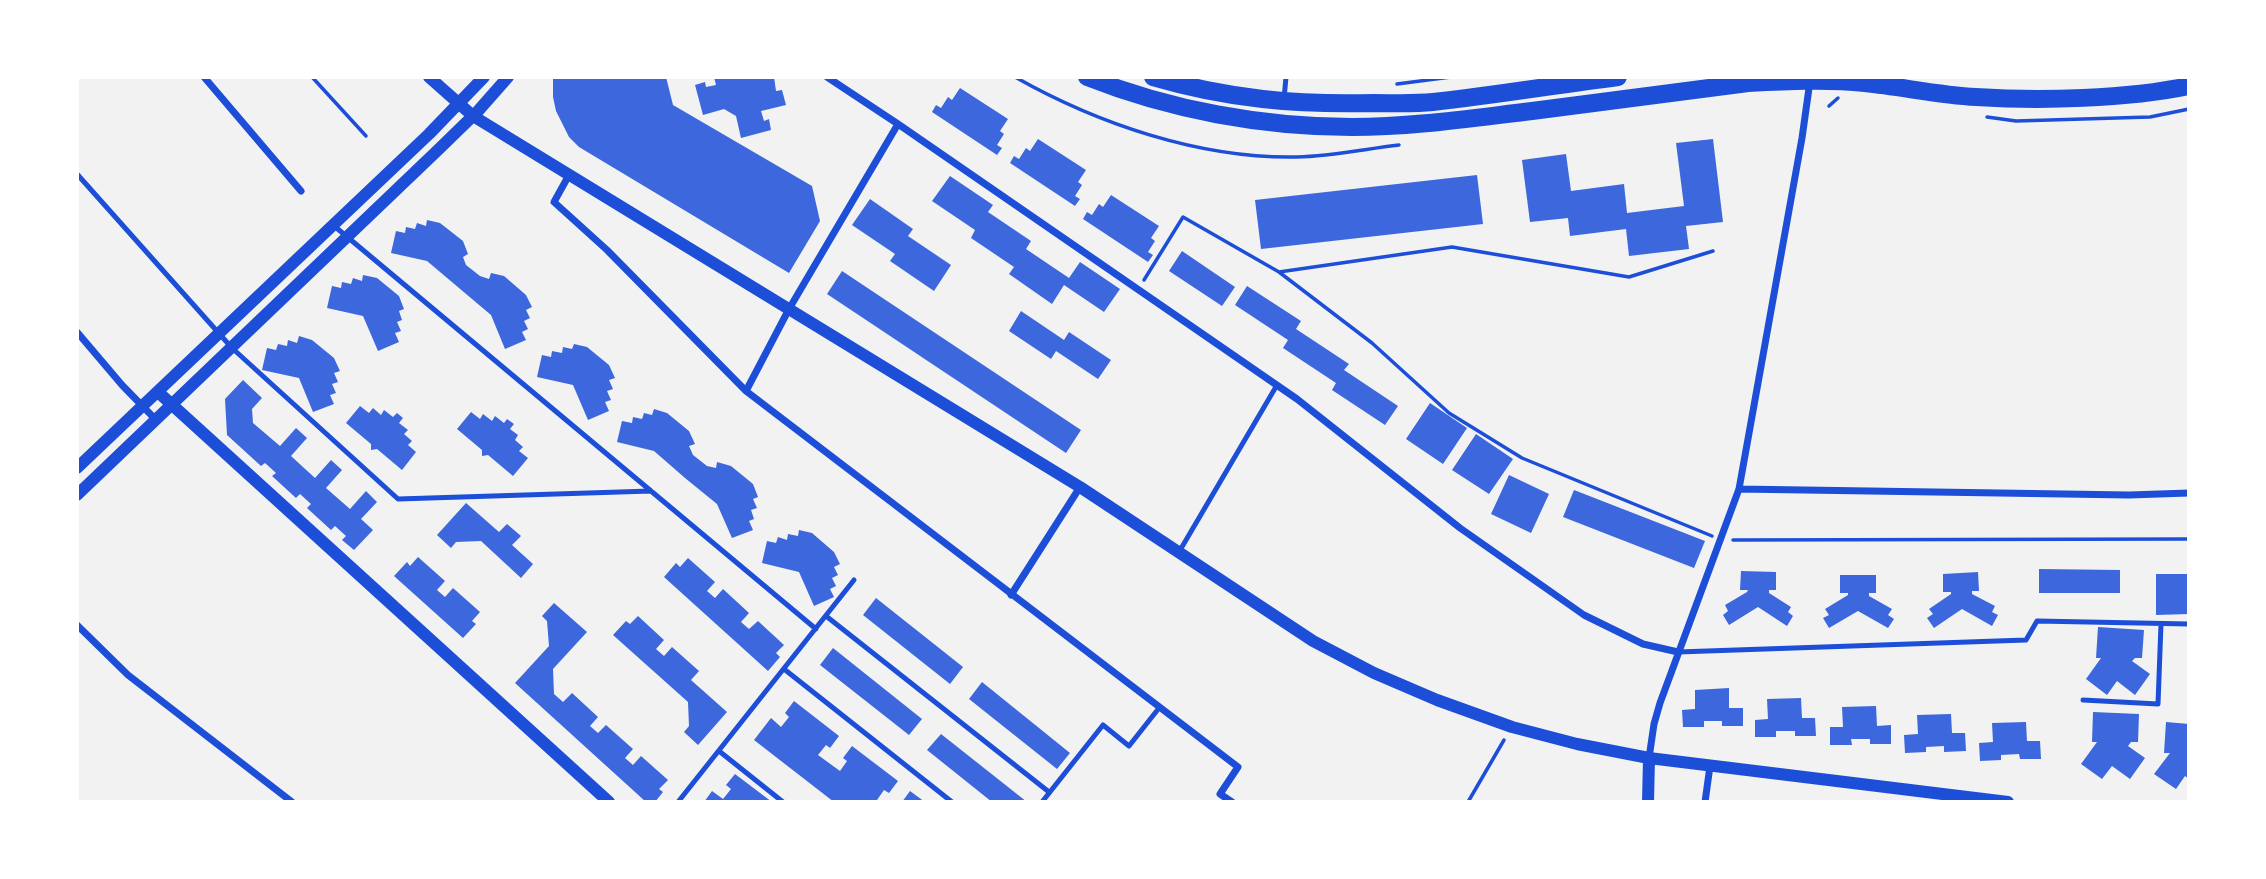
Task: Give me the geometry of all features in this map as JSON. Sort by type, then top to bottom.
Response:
[{"type":"main road","points":[[1087,77],[1153,98],[1218,114],[1283,124],[1352,127],[1435,123],[1748,83],[1810,79],[1865,83],[1932,93],[2016,99],[2128,94],[2189,86]]},
{"type":"main road","points":[[1153,77],[1195,89],[1284,102],[1430,102],[1618,77]]},
{"type":"street","points":[[204,77],[301,191]]},
{"type":"street","points":[[429,77],[473,116],[1080,487],[1312,641],[1374,673],[1512,727],[1577,744],[1649,758],[2008,802]]},
{"type":"street","points":[[77,468],[458,105],[484,77]]},
{"type":"street","points":[[77,495],[473,116],[508,77]]},
{"type":"street","points":[[827,77],[1297,399],[1460,528],[1584,615],[1643,644],[1678,652]]},
{"type":"street","points":[[1648,802],[1649,758],[1654,724],[1739,489],[1802,138],[1810,79]]},
{"type":"street","points":[[746,391],[789,309],[898,124]]},
{"type":"street","points":[[569,175],[554,202],[607,250],[746,391],[1238,767],[1214,802]]},
{"type":"street","points":[[77,332],[156,420]]},
{"type":"street","points":[[158,392],[609,802]]},
{"type":"street","points":[[1011,595],[1080,487]]},
{"type":"street","points":[[1739,489],[2129,495],[2189,493]]},
{"type":"street","points":[[77,625],[128,675],[292,802]]},
{"type":"street","points":[[1705,802],[1710,766]]},
{"type":"street","points":[[1220,794],[1232,802]]},
{"type":"lane","points":[[1284,102],[1286,77]]},
{"type":"lane","points":[[77,174],[232,348],[398,499],[651,491]]},
{"type":"lane","points":[[333,225],[816,629]]},
{"type":"lane","points":[[1179,552],[1277,385]]},
{"type":"lane","points":[[678,802],[854,580]]},
{"type":"lane","points":[[827,616],[1049,792]]},
{"type":"lane","points":[[1678,652],[2026,640],[2037,621],[2189,625]]},
{"type":"lane","points":[[2082,700],[2158,704],[2161,624]]},
{"type":"lane","points":[[784,669],[952,802]]},
{"type":"lane","points":[[1042,802],[1103,725],[1129,746],[1159,708]]},
{"type":"lane","points":[[719,751],[783,802]]},
{"type":"path","points":[[312,77],[366,136]]},
{"type":"path","points":[[1138,290],[1183,217],[1279,272],[1372,343],[1449,413],[1511,451],[1720,540],[2189,538]]},
{"type":"path","points":[[1279,272],[1452,247],[1629,277],[1713,251]]},
{"type":"path","points":[[1468,802],[1512,727]]},
{"type":"building","points":[[553,77],[666,77],[673,105],[812,186],[820,221],[789,273],[579,147],[569,137],[556,111]]},
{"type":"building","points":[[714,77],[774,77],[776,91],[782,90],[786,105],[761,111],[764,121],[769,119],[771,130],[741,138],[736,116],[724,109],[703,115],[695,85],[705,82],[706,87],[716,85]]},
{"type":"building","points":[[960,88],[1008,119],[1000,131],[1004,134],[997,145],[1002,148],[997,155],[932,112],[936,105],[941,108],[948,97],[952,100]]},
{"type":"building","points":[[1038,139],[1086,170],[1078,182],[1082,185],[1075,196],[1080,199],[1075,206],[1010,163],[1014,156],[1019,159],[1026,148],[1030,151]]},
{"type":"building","points":[[1713,139],[1723,222],[1686,226],[1689,249],[1629,256],[1626,229],[1570,236],[1568,218],[1530,222],[1522,160],[1566,154],[1571,191],[1624,184],[1627,213],[1684,206],[1676,143]]},
{"type":"building","points":[[1477,175],[1483,224],[1261,249],[1255,200]]},
{"type":"building","points":[[950,176],[993,205],[988,212],[1031,241],[1026,249],[1069,278],[1080,262],[1120,289],[1104,312],[1064,285],[1052,304],[1009,274],[1014,267],[971,238],[975,230],[932,201]]},
{"type":"building","points":[[1111,195],[1159,226],[1151,238],[1155,241],[1148,252],[1153,255],[1148,262],[1083,219],[1087,212],[1092,215],[1099,204],[1103,207]]},
{"type":"building","points":[[870,199],[913,229],[908,236],[951,265],[934,291],[890,261],[895,254],[852,225]]},
{"type":"building","points":[[427,220],[440,223],[463,241],[468,254],[463,257],[466,265],[480,276],[489,279],[491,273],[504,276],[526,295],[532,307],[526,310],[530,318],[524,321],[528,329],[522,332],[526,340],[505,349],[491,315],[427,261],[391,253],[396,231],[405,233],[406,227],[415,229],[417,223],[426,226]]},
{"type":"building","points":[[1182,251],[1235,287],[1222,306],[1169,271]]},
{"type":"building","points":[[842,271],[1081,430],[1066,453],[827,294]]},
{"type":"building","points":[[363,275],[377,278],[399,296],[404,309],[399,311],[402,320],[397,322],[401,331],[395,333],[399,342],[378,351],[363,316],[327,308],[332,286],[341,288],[342,282],[351,284],[353,278],[362,281]]},
{"type":"building","points":[[1247,286],[1301,321],[1296,329],[1349,364],[1344,370],[1398,406],[1385,425],[1332,390],[1336,383],[1283,348],[1288,340],[1235,305]]},
{"type":"building","points":[[1021,311],[1064,340],[1069,332],[1111,360],[1098,379],[1056,351],[1051,359],[1009,331]]},
{"type":"building","points":[[299,336],[312,340],[334,358],[340,371],[334,373],[338,382],[332,384],[336,393],[330,395],[334,404],[313,412],[299,378],[262,370],[267,348],[276,350],[278,344],[287,346],[288,340],[297,343]]},
{"type":"building","points":[[574,344],[587,347],[609,365],[615,378],[609,380],[613,389],[607,391],[611,400],[605,402],[609,411],[588,420],[573,385],[537,377],[542,355],[551,357],[552,351],[562,353],[563,347],[572,349]]},
{"type":"building","points":[[243,380],[262,398],[252,409],[253,423],[280,446],[296,428],[307,438],[291,456],[315,478],[331,460],[342,470],[326,488],[350,509],[366,491],[377,502],[361,519],[373,530],[354,550],[342,540],[346,536],[335,526],[331,530],[307,508],[311,504],[300,494],[296,498],[272,476],[276,473],[265,463],[261,466],[227,435],[225,399]]},
{"type":"building","points":[[1430,403],[1467,428],[1443,464],[1406,439]]},
{"type":"building","points":[[360,406],[369,413],[373,408],[381,415],[384,410],[393,417],[397,413],[403,418],[399,423],[408,430],[404,434],[412,441],[408,445],[416,452],[402,470],[377,449],[371,450],[371,444],[346,423]]},
{"type":"building","points":[[654,409],[667,413],[689,431],[695,444],[689,446],[693,455],[707,466],[716,468],[717,462],[731,466],[753,484],[758,497],[753,499],[757,508],[751,510],[754,519],[749,521],[753,530],[732,538],[717,504],[654,451],[617,442],[622,421],[632,423],[633,417],[642,419],[644,413],[652,415]]},
{"type":"building","points":[[471,412],[480,419],[483,414],[492,421],[495,416],[504,423],[507,419],[514,424],[510,429],[518,435],[515,440],[523,447],[519,451],[528,458],[513,476],[488,455],[482,456],[482,450],[457,429]]},
{"type":"building","points":[[1476,434],[1513,459],[1489,494],[1452,470]]},
{"type":"building","points":[[1509,475],[1549,494],[1531,533],[1491,514]]},
{"type":"building","points":[[1574,490],[1705,541],[1694,568],[1563,517]]},
{"type":"building","points":[[466,503],[499,532],[507,524],[521,536],[512,545],[533,564],[521,578],[481,541],[456,542],[451,548],[437,535]]},
{"type":"building","points":[[799,530],[812,533],[834,552],[840,564],[834,567],[838,575],[832,578],[836,586],[830,589],[834,597],[814,606],[799,572],[762,563],[767,541],[776,543],[778,537],[787,540],[788,534],[798,536]]},
{"type":"building","points":[[418,557],[445,581],[437,590],[445,597],[453,588],[480,612],[472,621],[476,624],[463,638],[394,576],[407,562],[410,566]]},
{"type":"building","points":[[688,558],[715,582],[707,591],[715,598],[723,589],[749,613],[741,622],[749,629],[758,621],[784,645],[776,653],[780,657],[768,671],[664,577],[676,563],[680,567]]},
{"type":"building","points":[[2039,569],[2120,570],[2120,593],[2039,593]]},
{"type":"building","points":[[1741,571],[1776,572],[1776,590],[1769,590],[1769,593],[1791,607],[1788,612],[1793,616],[1787,626],[1758,607],[1729,625],[1723,615],[1728,611],[1725,605],[1748,590],[1740,590]]},
{"type":"building","points":[[1978,572],[1979,591],[1972,591],[1972,594],[1995,606],[1992,612],[1998,615],[1992,626],[1962,609],[1934,628],[1927,618],[1933,614],[1929,609],[1951,594],[1943,592],[1943,574]]},
{"type":"building","points":[[2156,574],[2189,574],[2189,614],[2156,615]]},
{"type":"building","points":[[1840,575],[1876,575],[1876,593],[1869,593],[1869,596],[1892,609],[1888,615],[1894,619],[1888,628],[1858,611],[1829,628],[1823,618],[1829,615],[1825,609],[1848,595],[1840,593]]},
{"type":"building","points":[[876,598],[963,667],[950,684],[863,615]]},
{"type":"building","points":[[554,603],[587,632],[553,669],[554,694],[563,702],[572,693],[598,717],[590,726],[598,733],[606,725],[633,749],[625,758],[633,765],[641,756],[668,780],[659,789],[663,792],[655,802],[646,802],[515,683],[549,646],[547,621],[542,616]]},
{"type":"building","points":[[638,616],[664,640],[656,649],[664,656],[672,647],[699,671],[691,680],[727,712],[698,745],[684,732],[689,726],[688,702],[613,635],[626,621],[630,624]]},
{"type":"building","points":[[2098,627],[2144,630],[2142,658],[2132,661],[2150,674],[2135,695],[2117,681],[2107,695],[2086,679],[2101,658],[2096,658]]},
{"type":"building","points":[[833,648],[922,719],[909,735],[820,665]]},
{"type":"building","points":[[982,682],[1070,753],[1057,769],[969,699]]},
{"type":"building","points":[[1729,688],[1729,708],[1743,708],[1743,726],[1722,726],[1722,721],[1704,721],[1704,727],[1683,727],[1682,710],[1695,709],[1695,690]]},
{"type":"building","points":[[1801,698],[1802,718],[1815,718],[1816,736],[1795,736],[1795,731],[1776,731],[1776,737],[1755,737],[1755,720],[1768,719],[1767,699]]},
{"type":"building","points":[[794,701],[839,736],[830,748],[826,745],[818,755],[840,771],[847,761],[843,758],[852,746],[898,781],[889,793],[884,790],[877,800],[880,802],[834,802],[754,740],[771,718],[781,727],[789,717],[785,713]]},
{"type":"building","points":[[1876,706],[1877,726],[1891,725],[1891,744],[1870,744],[1870,739],[1851,739],[1852,745],[1830,745],[1830,727],[1843,727],[1842,707]]},
{"type":"building","points":[[2093,712],[2139,714],[2138,742],[2131,742],[2128,746],[2145,758],[2130,779],[2112,766],[2102,779],[2081,764],[2097,742],[2092,742]]},
{"type":"building","points":[[1951,714],[1952,733],[1965,733],[1966,751],[1944,752],[1944,746],[1926,747],[1926,752],[1905,753],[1904,735],[1918,734],[1917,715]]},
{"type":"building","points":[[2026,722],[2027,741],[2040,741],[2041,759],[2020,759],[2019,754],[2001,755],[2001,760],[1980,761],[1979,743],[1993,742],[1992,723]]},
{"type":"building","points":[[2166,722],[2189,724],[2189,779],[2185,776],[2176,789],[2154,774],[2170,753],[2164,753]]},
{"type":"building","points":[[941,734],[1027,802],[992,802],[927,750]]},
{"type":"building","points":[[735,774],[772,802],[704,802],[712,791],[723,799],[731,789],[726,785]]},
{"type":"building","points":[[910,791],[925,802],[902,802]]}]
